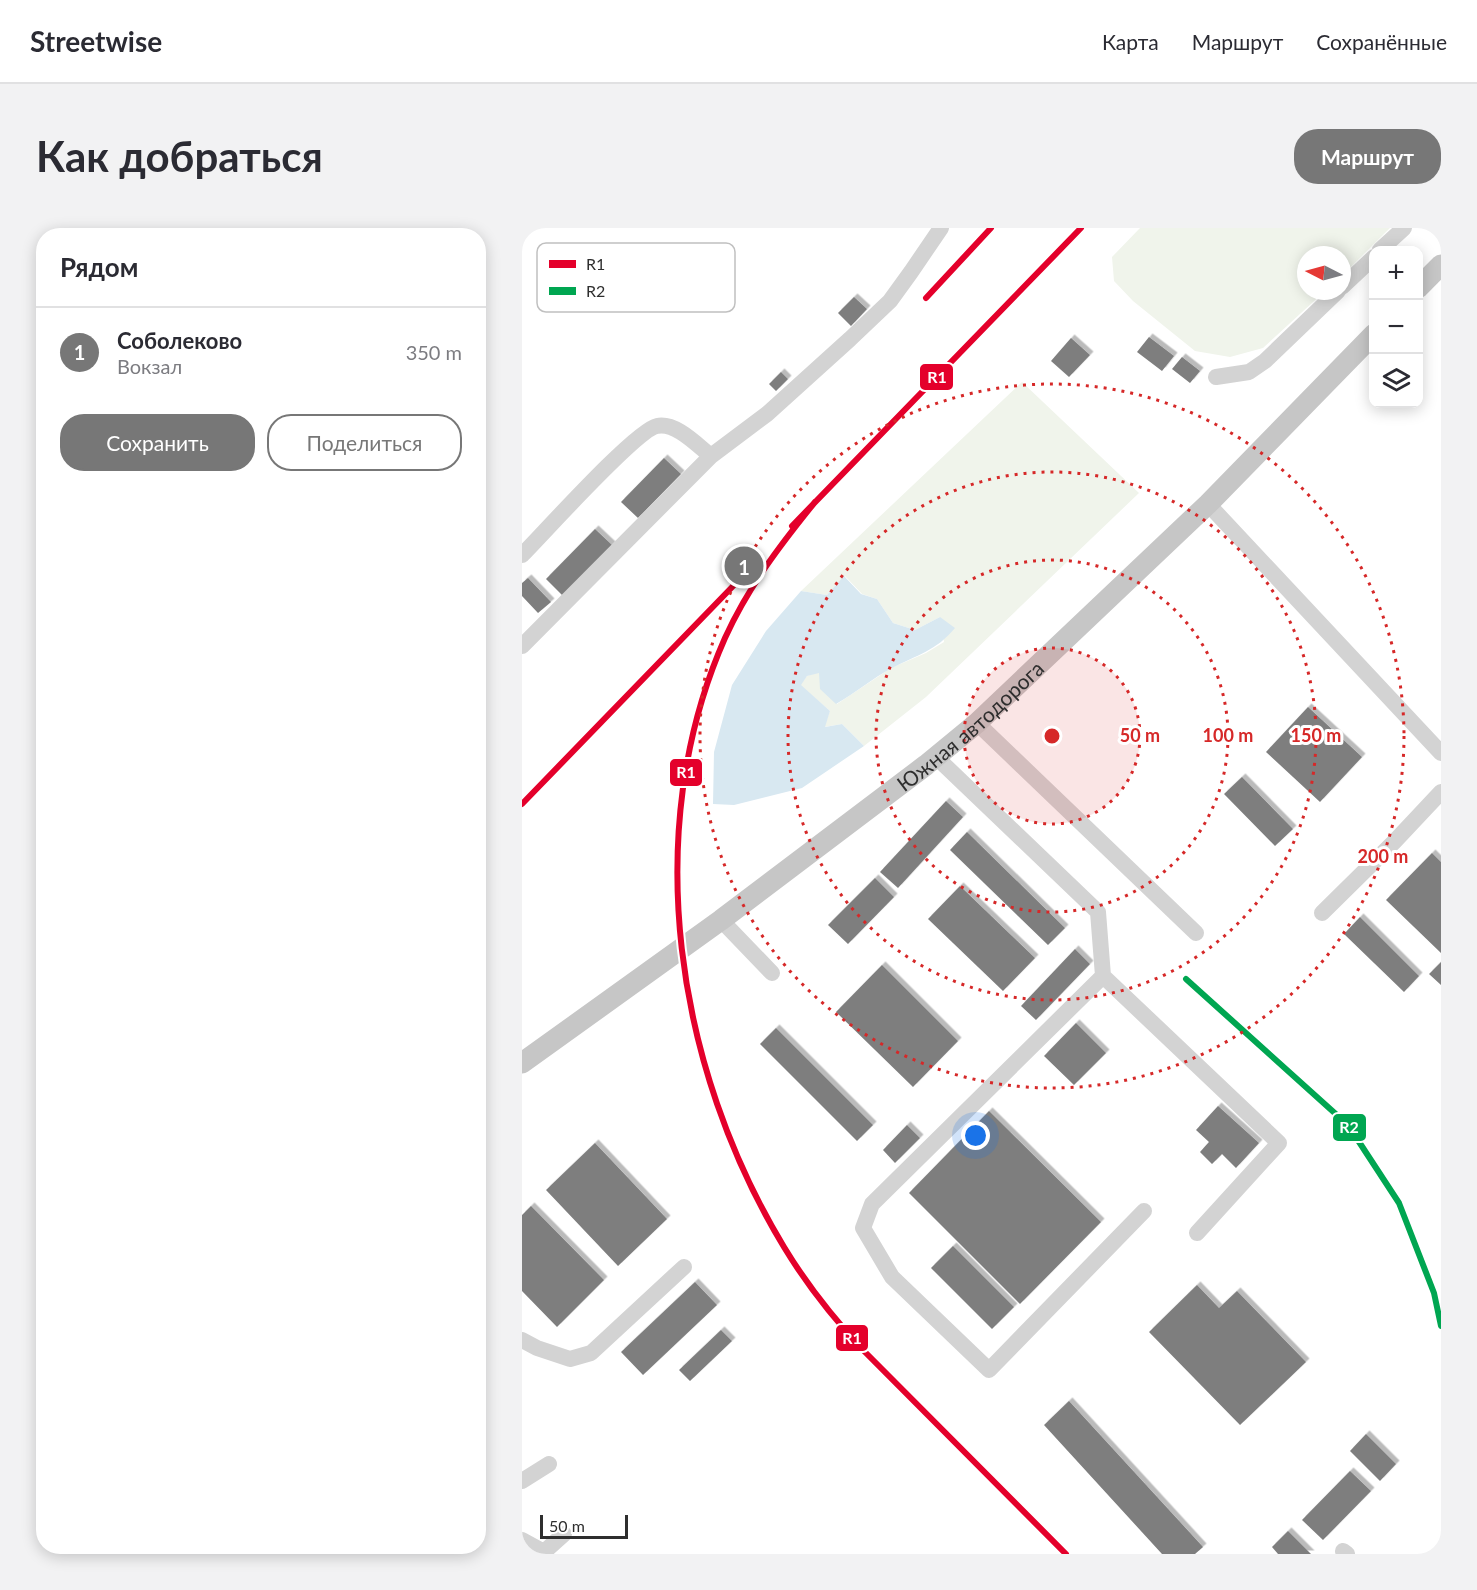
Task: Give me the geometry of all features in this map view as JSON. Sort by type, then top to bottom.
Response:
[{"type":"main road","points":[[1423,284],[1441,266]]},
{"type":"main road","name":"Южная автодорога","points":[[522,1063],[721,920],[936,757],[977,723],[1208,504],[1369,339]]},
{"type":"street","points":[[522,646],[711,456],[767,414],[890,301],[941,228]]},
{"type":"street","points":[[1384,246],[1404,228]]},
{"type":"street","points":[[1351,279],[1369,262]]},
{"type":"street","points":[[1216,377],[1250,372],[1265,361],[1329,300]]},
{"type":"street","points":[[522,555],[644,432],[656,426],[671,427],[711,456]]},
{"type":"street","points":[[1208,504],[1441,753]]},
{"type":"street","points":[[977,723],[1196,933]]},
{"type":"street","points":[[936,757],[1098,912],[1103,976],[1279,1143],[1197,1233]]},
{"type":"street","points":[[1322,913],[1441,792]]},
{"type":"street","points":[[721,920],[772,973]]},
{"type":"street","points":[[1103,976],[872,1204],[863,1228],[892,1277],[989,1370],[1144,1211]]},
{"type":"street","points":[[522,1340],[537,1348],[570,1359],[591,1353],[684,1268]]},
{"type":"street","points":[[522,1481],[549,1464]]},
{"type":"street","points":[[522,1540],[544,1552],[564,1534]]},
{"type":"shaded area","points":[[1140,228],[1390,228],[1372,246],[1369,246],[1369,249],[1351,267],[1351,246],[1297,246],[1297,300],[1315,300],[1263,348],[1230,357],[1195,351],[1133,301],[1114,281],[1112,257]]},
{"type":"shaded area","points":[[1022,382],[1139,493],[926,697],[864,746],[842,724],[824,727],[830,711],[800,685],[807,676],[819,672],[837,704],[891,668],[926,653],[944,642],[940,617],[915,630],[893,623],[877,599],[862,594],[845,576],[827,595],[801,591]]},
{"type":"shaded area","points":[[844,576],[861,594],[877,599],[893,623],[915,630],[940,617],[955,628],[941,642],[926,652],[885,672],[836,704],[820,689],[819,673],[807,676],[801,685],[830,711],[825,727],[842,724],[864,746],[802,788],[734,805],[713,804],[714,752],[732,685],[766,631],[801,591],[827,595]]},
{"type":"building","points":[[854,297],[867,309],[851,326],[838,313]]},
{"type":"building","points":[[1149,337],[1174,356],[1162,371],[1137,352]]},
{"type":"building","points":[[1071,338],[1090,355],[1069,377],[1051,361]]},
{"type":"building","points":[[1182,357],[1200,371],[1190,383],[1172,369]]},
{"type":"building","points":[[781,372],[788,379],[776,391],[769,384]]},
{"type":"building","points":[[664,458],[681,474],[638,518],[621,502]]},
{"type":"building","points":[[595,529],[612,545],[563,596],[546,579]]},
{"type":"building","points":[[528,578],[551,602],[538,613],[522,596],[522,583]]},
{"type":"building","points":[[1308,707],[1362,757],[1320,802],[1266,752]]},
{"type":"building","points":[[1242,777],[1293,829],[1275,846],[1224,794]]},
{"type":"building","points":[[946,801],[963,817],[898,888],[880,872]]},
{"type":"building","points":[[967,832],[1065,928],[1048,945],[950,850]]},
{"type":"building","points":[[1432,853],[1441,862],[1441,953],[1386,900]]},
{"type":"building","points":[[875,878],[894,897],[848,944],[828,925]]},
{"type":"building","points":[[960,886],[1035,958],[1003,991],[928,919]]},
{"type":"building","points":[[1360,917],[1419,976],[1404,992],[1344,934]]},
{"type":"building","points":[[1075,949],[1090,964],[1036,1020],[1021,1006]]},
{"type":"building","points":[[1441,962],[1441,985],[1429,974]]},
{"type":"building","points":[[882,965],[958,1041],[913,1087],[836,1012]]},
{"type":"building","points":[[1076,1023],[1106,1053],[1074,1085],[1044,1056]]},
{"type":"building","points":[[776,1028],[873,1125],[857,1141],[760,1044]]},
{"type":"building","points":[[1218,1106],[1259,1143],[1236,1168],[1222,1154],[1212,1164],[1200,1152],[1209,1142],[1196,1130]]},
{"type":"building","points":[[989,1111],[1101,1222],[1020,1304],[909,1193]]},
{"type":"building","points":[[907,1125],[920,1138],[895,1163],[883,1150]]},
{"type":"building","points":[[595,1143],[667,1219],[618,1266],[546,1190]]},
{"type":"building","points":[[531,1206],[604,1280],[557,1327],[522,1291],[522,1215]]},
{"type":"building","points":[[953,1246],[1014,1307],[992,1329],[931,1268]]},
{"type":"building","points":[[695,1282],[717,1305],[643,1375],[621,1352]]},
{"type":"building","points":[[1197,1285],[1219,1308],[1237,1291],[1306,1362],[1240,1425],[1149,1332]]},
{"type":"building","points":[[721,1330],[732,1341],[690,1381],[679,1370]]},
{"type":"building","points":[[1069,1401],[1203,1547],[1195,1554],[1162,1554],[1044,1425]]},
{"type":"building","points":[[1366,1434],[1396,1464],[1380,1481],[1350,1451]]},
{"type":"building","points":[[1350,1471],[1371,1491],[1323,1540],[1302,1520]]},
{"type":"building","points":[[1288,1531],[1311,1554],[1278,1554],[1272,1547]]},
{"type":"railway","points":[[926,298],[991,228]]},
{"type":"railway","points":[[815,502],[778,550],[734,619],[698,713],[683,790],[677,869],[682,948],[695,1027],[717,1104],[747,1178],[784,1247],[802,1275],[864,1351],[1066,1554]]},
{"type":"railway","points":[[1186,979],[1348,1125],[1399,1203],[1434,1293],[1441,1326]]},
{"type":"transit line","name":"R1","points":[[926,298],[991,228]]},
{"type":"transit line","name":"R1","points":[[792,526],[1081,228]]},
{"type":"transit line","name":"R1","points":[[815,502],[778,550],[734,619],[698,713],[683,790],[677,869],[682,948],[695,1027],[717,1104],[747,1178],[784,1247],[802,1275],[864,1351],[1066,1554]]},
{"type":"transit line","name":"R1","points":[[522,804],[737,582]]},
{"type":"transit line","name":"R2","points":[[1186,979],[1348,1125],[1399,1203],[1434,1293],[1441,1326]]},
{"type":"place","name":"Соболеково","points":[[744,566]]}]
